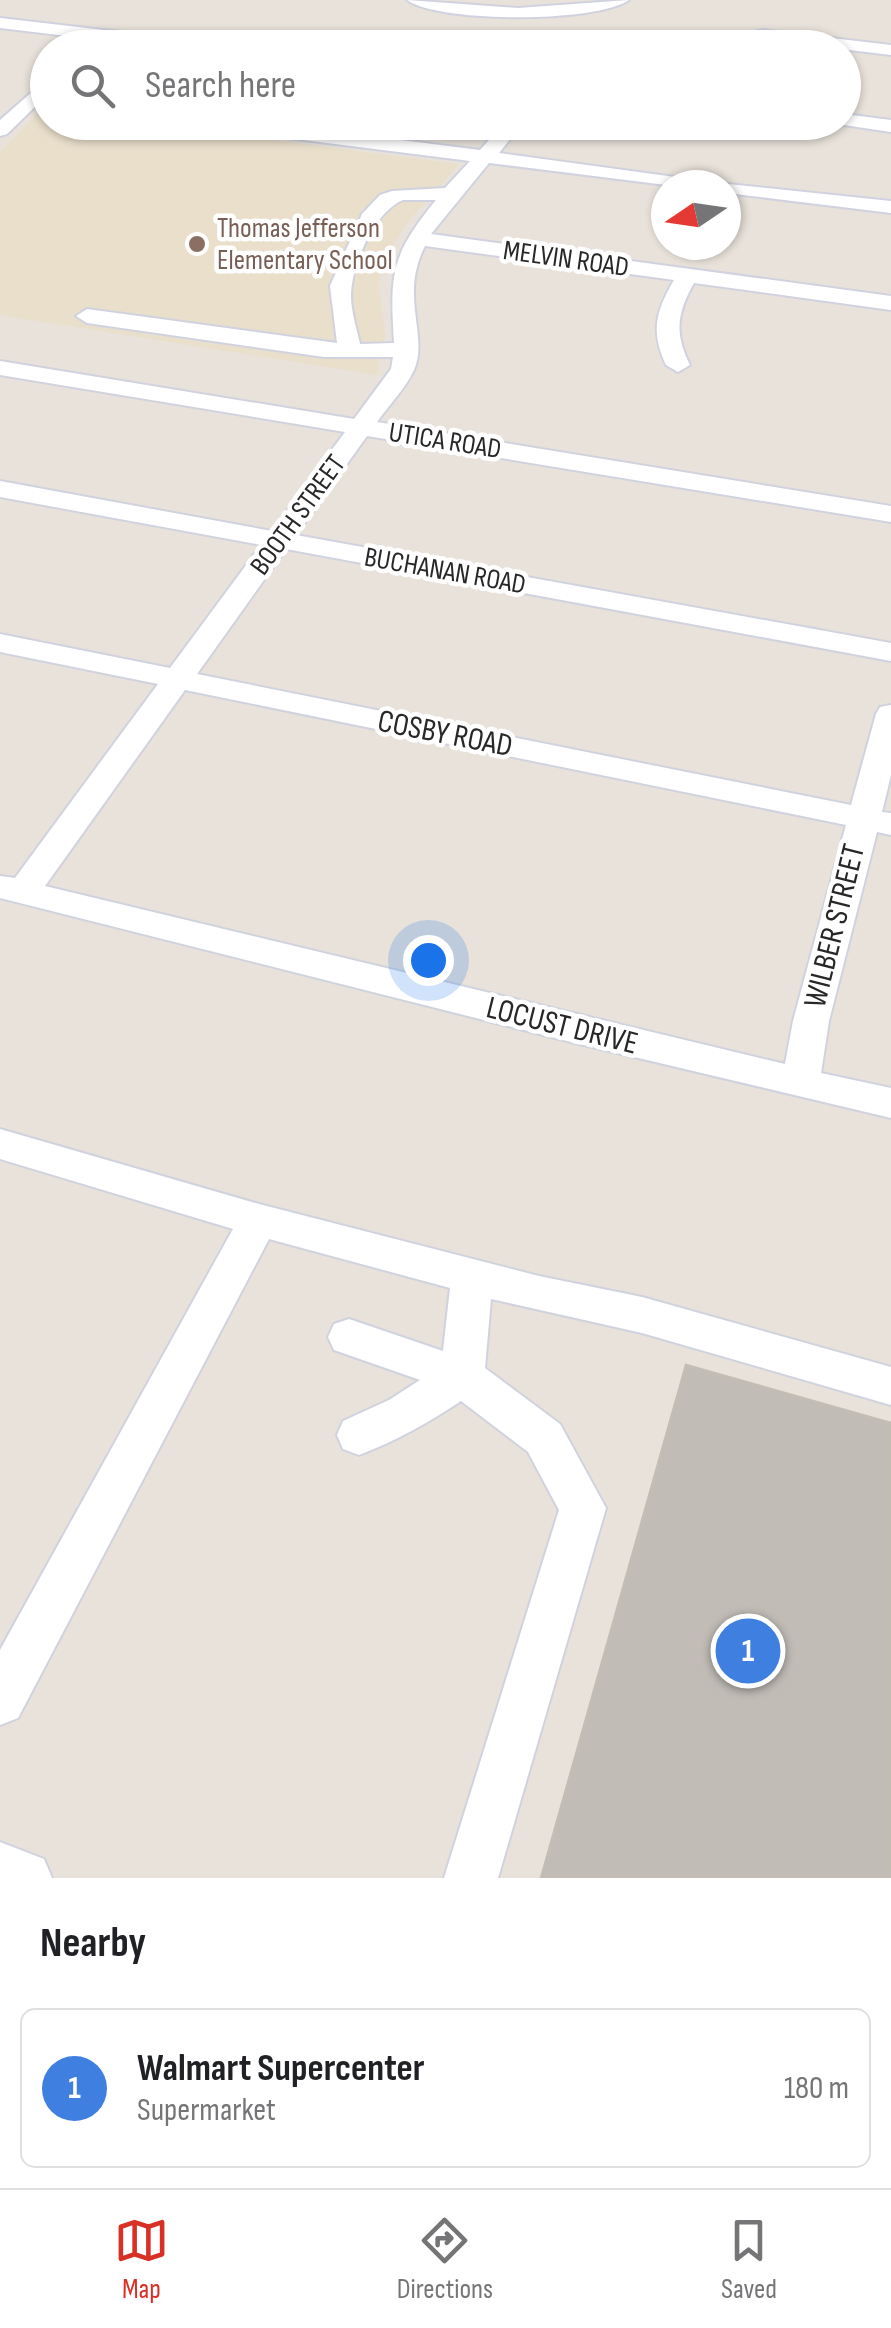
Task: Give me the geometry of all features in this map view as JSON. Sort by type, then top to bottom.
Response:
[{"type":"street","points":[[415,0],[500,13],[619,1]]},
{"type":"street","points":[[0,22],[67,30]]},
{"type":"street","points":[[861,47],[891,50]]},
{"type":"street","points":[[0,130],[30,108]]},
{"type":"street","points":[[861,122],[891,126]]},
{"type":"street","points":[[352,140],[651,178]]},
{"type":"street","points":[[87,316],[350,351],[408,348],[401,280],[407,258],[452,194],[501,140]]},
{"type":"street","points":[[741,189],[891,207]]},
{"type":"street","points":[[350,351],[340,298],[342,282],[370,213],[380,203],[398,196],[452,194]]},
{"type":"street","name":"MELVIN ROAD","points":[[419,238],[891,303]]},
{"type":"street","points":[[678,365],[665,340],[664,324],[688,275]]},
{"type":"street","name":"BOOTH STREET","points":[[12,889],[176,680],[362,428],[402,368],[408,348]]},
{"type":"street","name":"UTICA ROAD","points":[[0,368],[891,514]]},
{"type":"street","name":"BUCHANAN ROAD","points":[[0,490],[891,652]]},
{"type":"street","name":"COSBY ROAD","points":[[0,643],[877,821]]},
{"type":"street","name":"WILBER STREET","points":[[801,1082],[811,1021],[877,821],[891,714]]},
{"type":"street","name":"LOCUST DRIVE","points":[[12,889],[891,1103]]},
{"type":"street","points":[[0,1144],[259,1220],[472,1276],[642,1314],[891,1386]]},
{"type":"street","points":[[0,1700],[259,1220]]},
{"type":"street","points":[[462,1376],[472,1276]]},
{"type":"street","points":[[349,1337],[462,1376],[544,1438],[583,1508],[471,1878]]},
{"type":"street","points":[[359,1435],[405,1414],[462,1376]]},
{"type":"street","points":[[0,1869],[25,1878]]},
{"type":"shaded area","name":"Thomas Jefferson Elementary School","points":[[30,121],[30,140],[272,140],[459,164],[407,223],[381,264],[379,288],[385,335],[377,375],[0,315],[0,152]]},
{"type":"building","points":[[686,1365],[891,1423],[891,1878],[541,1878]]},
{"type":"place","name":"Thomas Jefferson Elementary School","points":[[197,244]]},
{"type":"place","name":"Walmart Supercenter","points":[[748,1651]]}]
